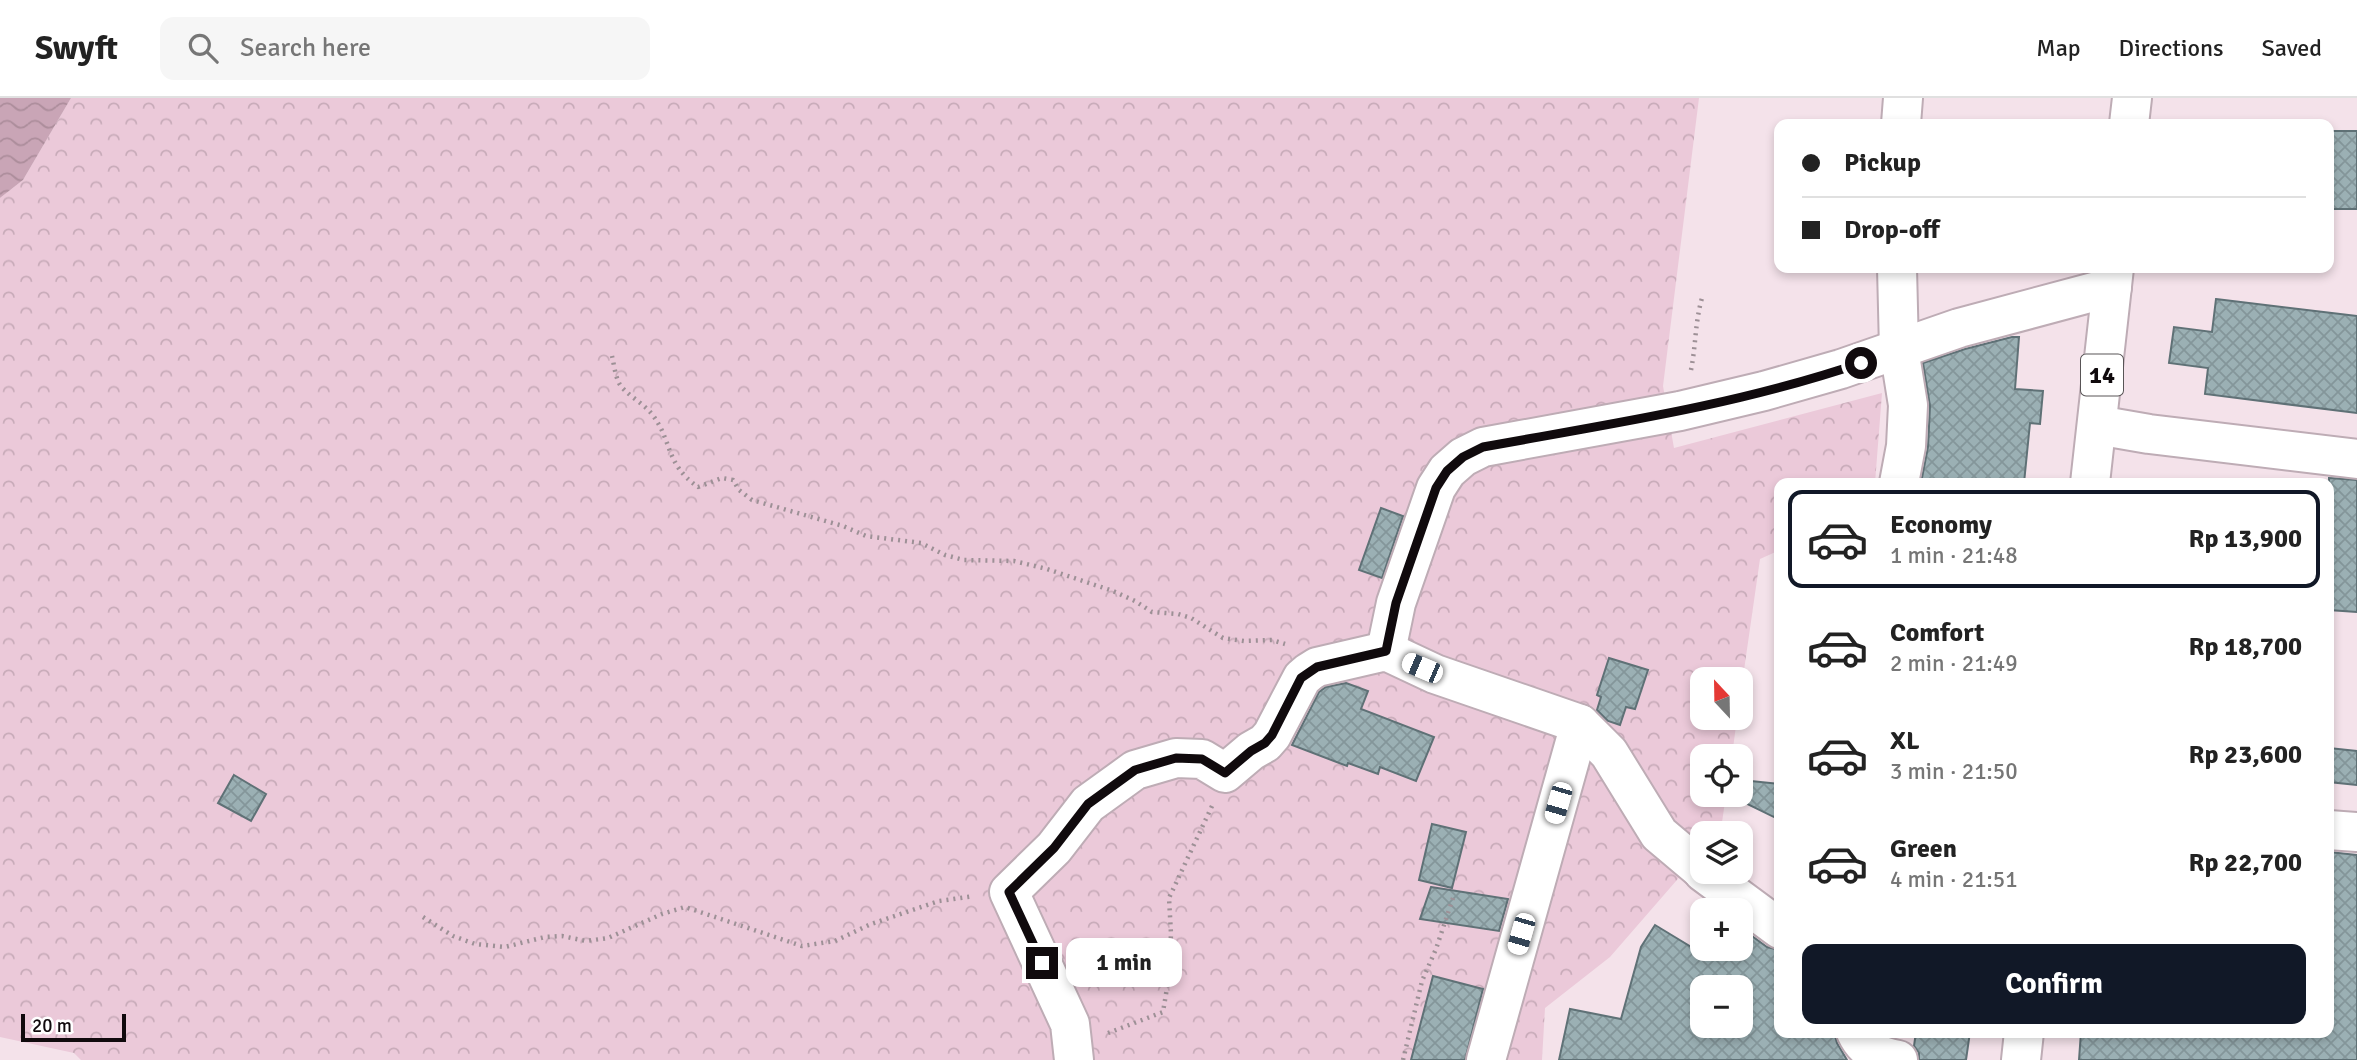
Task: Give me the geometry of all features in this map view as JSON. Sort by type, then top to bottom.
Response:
[{"type":"main road","points":[[1901,119],[1903,98]]},
{"type":"main road","points":[[2130,119],[2132,98]]},
{"type":"main road","points":[[1897,273],[1899,349],[1908,405],[1906,446],[1900,478]]},
{"type":"main road","points":[[1386,651],[1396,603],[1436,488],[1455,464],[1483,447],[1680,411],[1764,391],[1841,369],[2113,277]]},
{"type":"main road","name":"14","points":[[2091,478],[2113,277]]},
{"type":"main road","points":[[2097,425],[2149,434],[2357,459]]},
{"type":"main road","points":[[1088,1050],[1070,1024],[1009,892],[1054,848],[1088,804],[1135,770],[1176,758],[1202,759],[1225,773],[1265,743],[1279,725],[1301,678],[1317,667],[1386,651],[1435,674],[1580,724],[1609,753],[1659,834],[1690,860]]},
{"type":"main road","points":[[1486,1060],[1580,724]]},
{"type":"main road","points":[[2334,830],[2357,832]]},
{"type":"main road","points":[[1720,884],[1774,924]]},
{"type":"main road","points":[[1859,1038],[1862,1044],[1879,1056],[1898,1060]]},
{"type":"main road","points":[[2021,1060],[2023,1038]]},
{"type":"path","points":[[1680,411],[1697,344],[1696,318],[1702,298]]},
{"type":"path","points":[[612,356],[620,385],[650,411],[660,425],[672,459],[680,472],[698,487],[722,478],[733,480],[739,490],[752,500],[831,522],[866,536],[921,543],[945,555],[964,560],[1014,561],[1047,569],[1135,601],[1152,612],[1191,618],[1223,638],[1244,641],[1272,640],[1292,646],[1306,654],[1317,667]]},
{"type":"path","points":[[1088,1050],[1110,1031],[1163,1012],[1169,976],[1169,898],[1204,826],[1225,773]]},
{"type":"path","points":[[422,917],[453,936],[475,944],[505,947],[545,937],[562,936],[586,941],[608,938],[662,914],[685,908],[802,946],[835,942],[871,925],[939,901],[1009,892]]},
{"type":"path","points":[[1403,1060],[1422,981],[1453,898]]},
{"type":"green space","points":[[71,98],[1699,98],[1663,386],[1674,448],[1882,393],[1875,478],[1774,478],[1774,553],[1760,559],[1744,667],[1690,667],[1690,730],[1735,730],[1734,744],[1690,744],[1690,807],[1724,807],[1722,821],[1690,821],[1690,865],[1610,957],[1545,1008],[1542,1060],[81,1060],[74,1053],[0,1037],[0,198],[23,180]]},
{"type":"water","points":[[0,98],[71,98],[23,180],[0,198]]},
{"type":"building","points":[[2334,131],[2357,131],[2357,209],[2334,209]]},
{"type":"building","points":[[2216,299],[2357,316],[2357,413],[2205,394],[2208,368],[2169,363],[2174,327],[2212,332]]},
{"type":"building","points":[[2019,337],[2015,389],[2043,391],[2040,424],[2030,423],[2024,478],[1922,478],[1928,447],[1930,406],[1923,363],[1965,349]]},
{"type":"building","points":[[2334,478],[2357,480],[2357,612],[2334,610]]},
{"type":"building","points":[[1381,508],[1403,516],[1382,578],[1359,570]]},
{"type":"building","points":[[1609,658],[1648,670],[1635,709],[1626,707],[1620,725],[1608,721],[1597,710],[1601,697],[1597,695]]},
{"type":"building","points":[[1346,683],[1368,691],[1361,709],[1434,737],[1416,781],[1380,767],[1378,774],[1348,763],[1347,766],[1292,745],[1319,692],[1326,687]]},
{"type":"building","points":[[2334,749],[2357,751],[2357,785],[2334,783]]},
{"type":"building","points":[[234,775],[266,794],[251,821],[218,803]]},
{"type":"building","points":[[1753,781],[1774,783],[1774,817],[1753,807]]},
{"type":"building","points":[[1432,824],[1466,832],[1452,888],[1419,880]]},
{"type":"building","points":[[2334,853],[2357,855],[2357,1060],[2079,1060],[2081,1038],[2334,1038]]},
{"type":"building","points":[[1431,887],[1508,899],[1499,931],[1420,919]]},
{"type":"building","points":[[1655,925],[1690,946],[1690,961],[1753,961],[1753,937],[1774,949],[1774,1038],[1836,1038],[1847,1060],[1559,1060],[1570,1009],[1621,1019],[1641,947]]},
{"type":"building","points":[[1433,976],[1483,989],[1465,1060],[1411,1060]]},
{"type":"building","points":[[1915,1038],[1969,1038],[1966,1060],[1919,1060],[1919,1053],[1914,1046]]},
{"type":"route","points":[[1042,963],[1009,892],[1054,848],[1088,804],[1135,770],[1176,758],[1202,759],[1225,773],[1272,735],[1301,678],[1317,667],[1386,651],[1396,603],[1436,488],[1447,471],[1463,457],[1483,447],[1708,405],[1861,363]]}]
